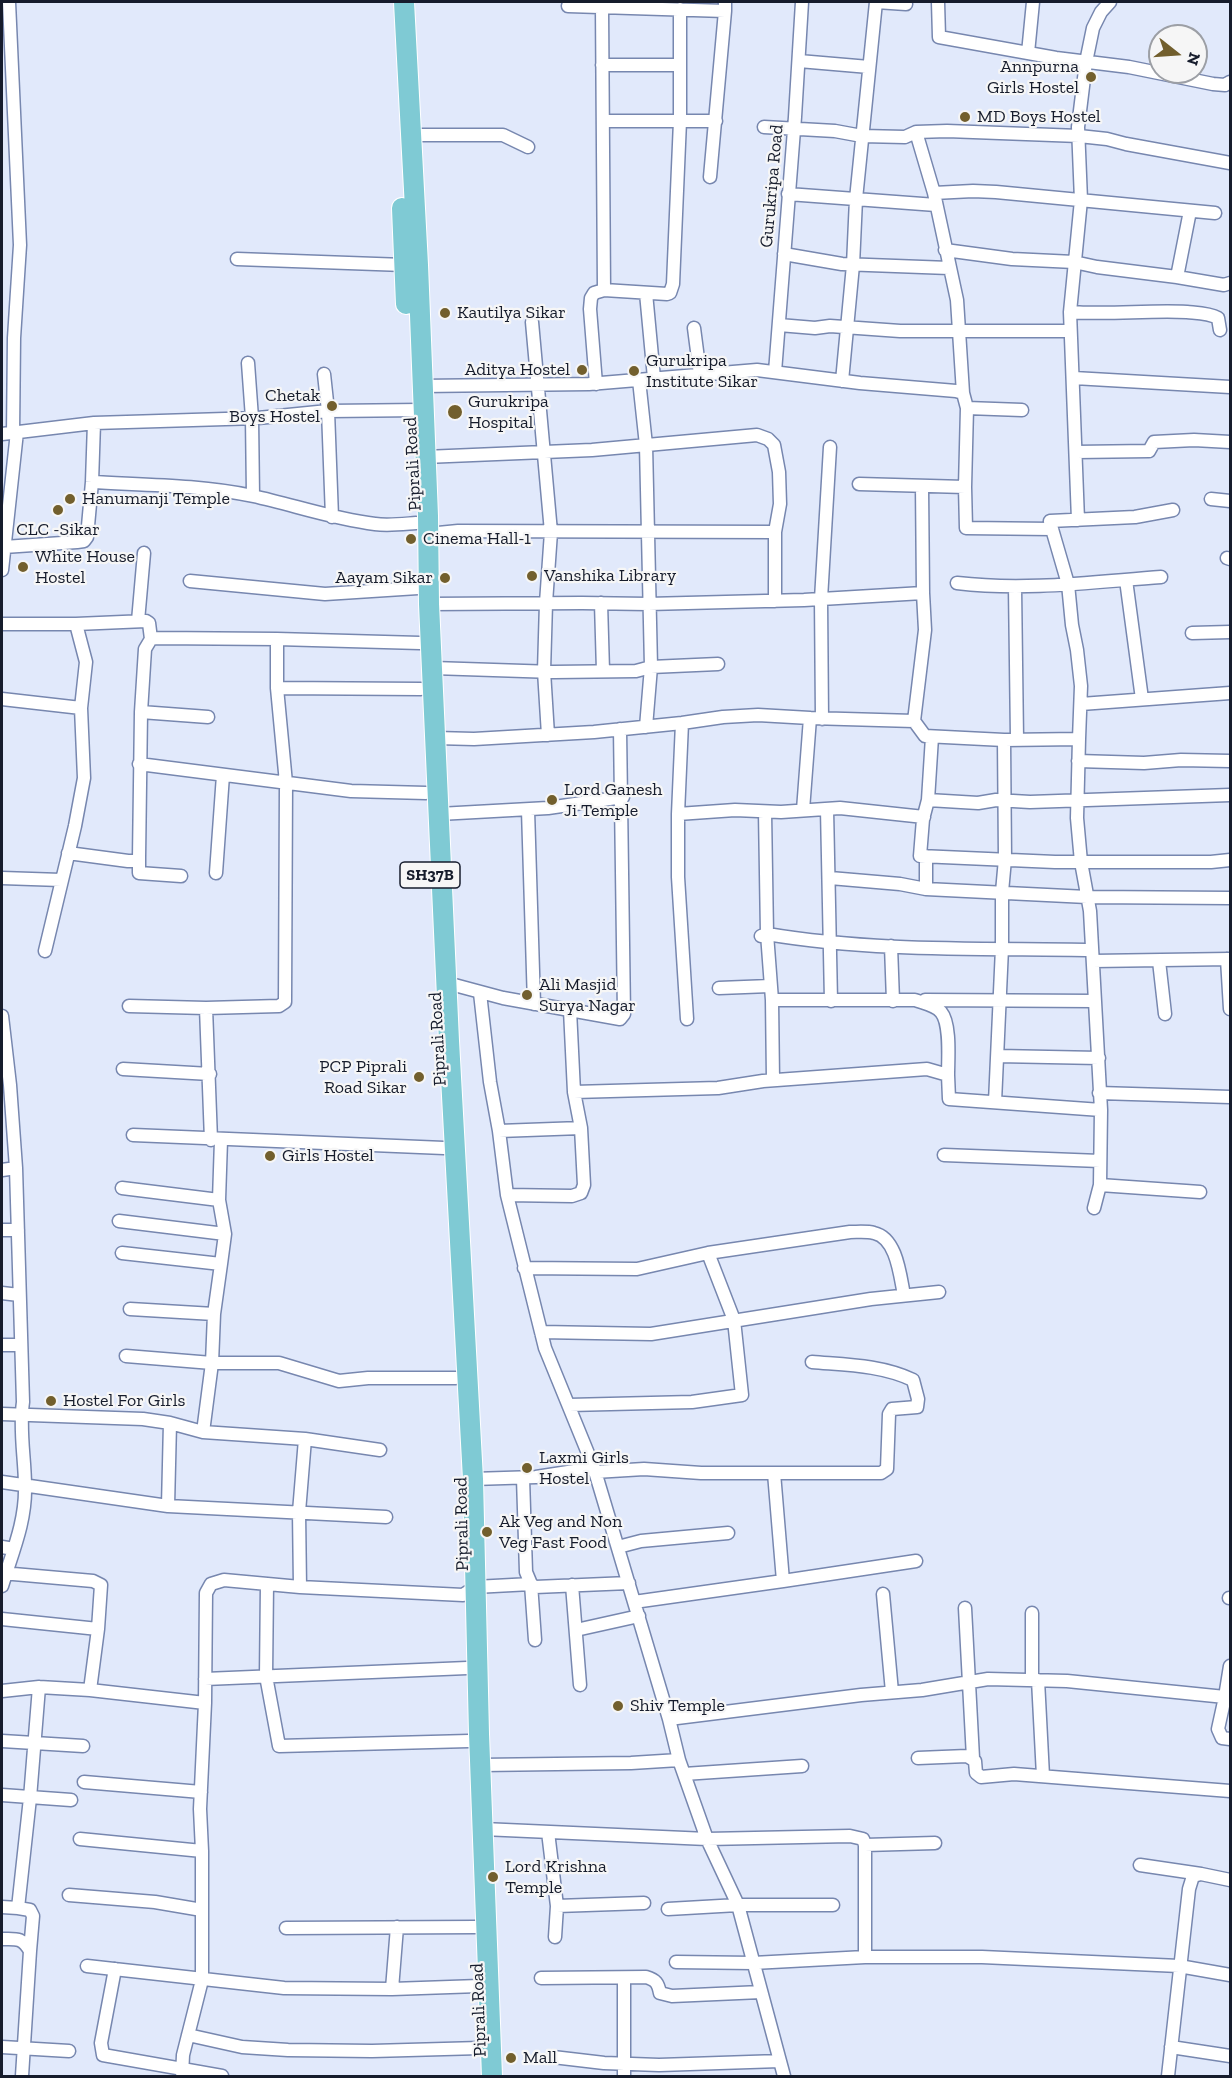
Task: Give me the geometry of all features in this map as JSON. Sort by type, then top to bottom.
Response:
[{"type":"main road","name":"Piprali Road","points":[[392,2],[404,265],[416,410],[422,529]]},
{"type":"main road","points":[[404,2],[421,386],[416,410],[425,458],[422,529],[423,596],[432,668],[436,738],[472,1479],[469,1591],[481,1765],[492,2076]]},
{"type":"main road","name":"Piprali Road","points":[[423,596],[420,643],[421,689],[469,1591],[466,1668],[481,2076]]},
{"type":"street","points":[[2,570],[20,245],[9,2]]},
{"type":"street","name":"Gurukripa Road","points":[[775,372],[802,2]]},
{"type":"street","points":[[842,381],[853,265],[856,200],[876,2],[906,4]]},
{"type":"street","points":[[938,2],[939,37],[1129,67],[1213,84],[1226,85],[1230,82]]},
{"type":"street","points":[[1028,52],[1033,2]]},
{"type":"street","points":[[1078,520],[1070,312],[1081,200],[1078,127],[1086,62],[1093,28],[1101,12],[1110,2]]},
{"type":"street","points":[[568,6],[680,9],[725,6],[710,177]]},
{"type":"street","points":[[602,7],[604,290]]},
{"type":"street","points":[[596,384],[591,298],[594,293],[604,290],[667,294],[670,293],[673,284],[680,121],[680,9]]},
{"type":"street","points":[[2,29],[11,38]]},
{"type":"street","points":[[799,61],[869,67]]},
{"type":"street","points":[[603,65],[680,65]]},
{"type":"street","points":[[603,121],[716,121]]},
{"type":"street","points":[[764,127],[836,131],[862,136],[905,137],[916,132],[947,131],[1079,136],[1107,139],[1230,163]]},
{"type":"street","points":[[916,132],[935,199],[957,300],[963,393],[967,408],[966,528],[1052,529]]},
{"type":"street","points":[[411,135],[503,135],[528,147]]},
{"type":"street","points":[[788,194],[856,200],[935,199],[973,191],[1215,213]]},
{"type":"street","points":[[1177,277],[1190,211]]},
{"type":"street","points":[[945,250],[1012,259],[1074,262],[1132,273],[1177,277],[1224,285],[1230,283]]},
{"type":"street","points":[[784,254],[853,265],[949,268]]},
{"type":"street","points":[[237,259],[404,265]]},
{"type":"street","points":[[645,293],[654,378]]},
{"type":"street","points":[[1070,312],[1093,314],[1162,311],[1207,314],[1218,318],[1220,330]]},
{"type":"street","points":[[532,322],[551,532],[544,672],[548,735]]},
{"type":"street","points":[[779,325],[900,331],[1070,331]]},
{"type":"street","points":[[694,328],[700,374]]},
{"type":"street","points":[[248,363],[252,418],[253,496]]},
{"type":"street","points":[[421,386],[596,384],[757,370],[963,393]]},
{"type":"street","points":[[324,374],[328,411],[332,517]]},
{"type":"street","points":[[1074,378],[1230,387]]},
{"type":"street","points":[[639,380],[646,445],[651,667],[646,727]]},
{"type":"street","points":[[967,408],[1022,410]]},
{"type":"street","points":[[11,433],[94,423],[252,418],[328,411],[416,410]]},
{"type":"street","points":[[4,547],[84,541],[89,530],[94,423]]},
{"type":"street","points":[[425,458],[646,445],[757,435],[768,439],[774,445],[779,472],[780,504],[775,532],[775,601]]},
{"type":"street","points":[[1076,452],[1149,451],[1154,442],[1194,440],[1230,442]]},
{"type":"street","points":[[803,810],[816,719],[830,447]]},
{"type":"street","points":[[92,482],[191,488],[253,496],[332,517],[377,525],[422,529],[551,532],[775,532]]},
{"type":"street","points":[[860,484],[965,486]]},
{"type":"street","points":[[922,486],[925,630],[914,721],[925,736],[1079,739]]},
{"type":"street","points":[[1211,499],[1230,501]]},
{"type":"street","points":[[1094,1208],[1100,1185],[1101,1110],[1092,956],[1077,818],[1081,704],[1079,668],[1068,584],[1050,521],[1135,517],[1173,510]]},
{"type":"street","points":[[138,621],[144,553]]},
{"type":"street","points":[[957,583],[1015,587],[1161,577]]},
{"type":"street","points":[[1126,580],[1142,699]]},
{"type":"street","points":[[190,581],[325,594],[423,596],[546,603],[648,604],[775,601],[923,593]]},
{"type":"street","points":[[995,1102],[1015,587]]},
{"type":"street","points":[[601,603],[603,671]]},
{"type":"street","points":[[2,624],[148,622],[151,639],[145,649],[141,712],[138,873],[182,876]]},
{"type":"street","points":[[45,951],[84,778],[81,708],[86,662],[76,624]]},
{"type":"street","points":[[1192,633],[1230,632]]},
{"type":"street","points":[[151,639],[277,639],[420,643]]},
{"type":"street","points":[[129,1006],[206,1008],[279,1006],[285,1002],[286,783],[277,688],[277,639]]},
{"type":"street","points":[[432,668],[544,672],[636,671],[651,667],[718,664]]},
{"type":"street","points":[[277,688],[421,689]]},
{"type":"street","points":[[1081,704],[1230,693]]},
{"type":"street","points":[[2,699],[81,708]]},
{"type":"street","points":[[141,712],[208,717]]},
{"type":"street","points":[[436,738],[474,739],[548,735],[758,715],[914,721]]},
{"type":"street","points":[[682,723],[678,877],[687,1019]]},
{"type":"street","points":[[447,983],[480,993],[534,1004],[620,1019],[624,1014],[620,729]]},
{"type":"street","points":[[932,736],[928,800],[920,856],[1081,862],[1230,860]]},
{"type":"street","points":[[1078,760],[1144,763],[1181,760],[1230,761]]},
{"type":"street","points":[[139,764],[351,792],[426,793]]},
{"type":"street","points":[[216,873],[223,775]]},
{"type":"street","points":[[928,800],[978,803],[1230,795]]},
{"type":"street","points":[[439,814],[528,810],[622,797]]},
{"type":"street","points":[[827,808],[831,1001]]},
{"type":"street","points":[[678,814],[735,810],[765,812],[840,808],[924,817]]},
{"type":"street","points":[[528,810],[534,1004]]},
{"type":"street","points":[[765,812],[764,935],[772,1000],[773,1080]]},
{"type":"street","points":[[68,853],[128,861],[136,861],[139,858]]},
{"type":"street","points":[[926,856],[926,889]]},
{"type":"street","points":[[2,878],[62,880]]},
{"type":"street","points":[[830,878],[900,884],[926,889],[1087,897],[1230,898]]},
{"type":"street","points":[[764,935],[831,943],[1002,948],[1159,961],[1229,959],[1230,1009]]},
{"type":"street","points":[[891,946],[893,1000]]},
{"type":"street","points":[[1159,961],[1166,1014]]},
{"type":"street","points":[[719,988],[770,986]]},
{"type":"street","points":[[480,993],[490,1082],[507,1195],[545,1348],[595,1470],[669,1719],[679,1760],[707,1839],[738,1905],[784,2076]]},
{"type":"street","points":[[772,1000],[1094,1001]]},
{"type":"street","points":[[915,1000],[942,1013],[947,1026],[949,1099],[1101,1110]]},
{"type":"street","points":[[202,1432],[212,1363],[214,1314],[225,1234],[219,1200],[206,1008]]},
{"type":"street","points":[[507,1195],[572,1196],[581,1193],[584,1185],[581,1128],[574,1092],[570,1010]]},
{"type":"street","points":[[2,1021],[7,1135],[16,1168],[23,1402],[21,1415],[25,1485],[22,1522],[8,1548],[2,1586]]},
{"type":"street","points":[[998,1056],[1099,1058]]},
{"type":"street","points":[[123,1069],[210,1074]]},
{"type":"street","points":[[574,1092],[718,1088],[773,1080],[927,1069],[948,1075]]},
{"type":"street","points":[[1099,1093],[1230,1097]]},
{"type":"street","points":[[498,1131],[581,1128]]},
{"type":"street","points":[[133,1135],[444,1148]]},
{"type":"street","points":[[944,1155],[1100,1161]]},
{"type":"street","points":[[2,1170],[16,1168]]},
{"type":"street","points":[[1100,1185],[1200,1192]]},
{"type":"street","points":[[122,1188],[219,1200]]},
{"type":"street","points":[[119,1221],[225,1234]]},
{"type":"street","points":[[2,1230],[18,1230]]},
{"type":"street","points":[[524,1268],[637,1269],[708,1253],[850,1232],[877,1233],[888,1241],[894,1253],[904,1295]]},
{"type":"street","points":[[122,1253],[221,1264]]},
{"type":"street","points":[[569,1406],[692,1402],[742,1395],[734,1320],[708,1253]]},
{"type":"street","points":[[541,1332],[651,1334],[849,1302],[939,1292]]},
{"type":"street","points":[[2,1293],[19,1295]]},
{"type":"street","points":[[130,1309],[214,1314]]},
{"type":"street","points":[[2,1345],[20,1345]]},
{"type":"street","points":[[126,1356],[212,1363],[279,1363],[339,1381],[368,1378],[456,1378]]},
{"type":"street","points":[[472,1479],[523,1478],[595,1470],[645,1469],[701,1473],[881,1473],[887,1470],[889,1414],[892,1409],[917,1407],[918,1399],[913,1380],[876,1367],[812,1362]]},
{"type":"street","points":[[2,1414],[142,1419],[170,1423],[202,1432],[305,1439],[380,1450]]},
{"type":"street","points":[[168,1506],[170,1423]]},
{"type":"street","points":[[300,1587],[299,1512],[305,1439]]},
{"type":"street","points":[[774,1473],[783,1581]]},
{"type":"street","points":[[523,1478],[526,1572],[531,1584],[535,1640]]},
{"type":"street","points":[[2,1482],[168,1506],[386,1517]]},
{"type":"street","points":[[618,1546],[641,1541],[728,1533]]},
{"type":"street","points":[[634,1602],[916,1561]]},
{"type":"street","points":[[3,1573],[93,1581],[100,1585],[98,1629],[90,1690]]},
{"type":"street","points":[[182,2073],[183,2055],[202,1980],[201,1792],[206,1593],[211,1584],[224,1580],[300,1587],[469,1591],[531,1584],[536,1587],[629,1583]]},
{"type":"street","points":[[267,1584],[266,1677],[279,1746],[469,1741]]},
{"type":"street","points":[[572,1585],[580,1685]]},
{"type":"street","points":[[883,1594],[892,1692]]},
{"type":"street","points":[[965,1608],[973,1758],[976,1773],[981,1777],[1014,1774],[1230,1791]]},
{"type":"street","points":[[1032,1613],[1043,1776]]},
{"type":"street","points":[[576,1630],[639,1616]]},
{"type":"street","points":[[2,1619],[98,1629]]},
{"type":"street","points":[[1230,1666],[1218,1729],[1222,1738],[1230,1739]]},
{"type":"street","points":[[205,1679],[466,1668]]},
{"type":"street","points":[[669,1719],[988,1679],[1067,1681],[1225,1697]]},
{"type":"street","points":[[2,1691],[39,1687],[90,1690],[205,1703]]},
{"type":"street","points":[[18,1908],[39,1687]]},
{"type":"street","points":[[2,1741],[83,1746]]},
{"type":"street","points":[[918,1758],[967,1756],[973,1758]]},
{"type":"street","points":[[481,1765],[679,1760]]},
{"type":"street","points":[[684,1774],[802,1766]]},
{"type":"street","points":[[84,1782],[201,1792]]},
{"type":"street","points":[[2,1795],[71,1800]]},
{"type":"street","points":[[483,1830],[707,1839],[850,1836],[863,1839],[866,1845],[865,1958]]},
{"type":"street","points":[[548,1832],[557,1906],[555,1937]]},
{"type":"street","points":[[80,1839],[202,1851]]},
{"type":"street","points":[[866,1845],[934,1843]]},
{"type":"street","points":[[1140,1865],[1230,1880]]},
{"type":"street","points":[[1168,2076],[1189,1889],[1193,1876],[1201,1874]]},
{"type":"street","points":[[69,1895],[155,1902],[202,1911]]},
{"type":"street","points":[[557,1906],[644,1903]]},
{"type":"street","points":[[668,1909],[738,1905],[834,1905]]},
{"type":"street","points":[[2,1907],[30,1910],[33,1916],[21,2076]]},
{"type":"street","points":[[392,1989],[397,1927]]},
{"type":"street","points":[[286,1928],[476,1927]]},
{"type":"street","points":[[2,1939],[18,1939],[25,1942],[30,1951]]},
{"type":"street","points":[[676,1962],[753,1963],[865,1958],[982,1957],[1179,1966],[1230,1976]]},
{"type":"street","points":[[87,1966],[284,1988],[392,1989],[479,1986]]},
{"type":"street","points":[[115,1969],[100,2043],[104,2055],[182,2073],[222,2076]]},
{"type":"street","points":[[541,1978],[646,1977],[655,1979],[660,1993],[672,1996],[761,1992]]},
{"type":"street","points":[[624,1978],[624,2070]]},
{"type":"street","points":[[188,2035],[242,2047],[288,2050],[480,2049]]},
{"type":"street","points":[[2,2047],[69,2051]]},
{"type":"street","points":[[1171,2048],[1230,2056]]},
{"type":"street","points":[[553,2057],[624,2070],[659,2065],[780,2061]]},
{"type":"place","name":"Annpurna Girls Hostel","points":[[1091,77]]},
{"type":"place","name":"MD Boys Hostel","points":[[965,117]]},
{"type":"place","name":"Kautilya Sikar","points":[[445,313]]},
{"type":"place","name":"Aditya Hostel","points":[[582,370]]},
{"type":"place","name":"Gurukripa Institute Sikar","points":[[634,371]]},
{"type":"place","name":"Chetak Boys Hostel","points":[[332,406]]},
{"type":"place","name":"Gurukripa Hospital","points":[[455,412]]},
{"type":"place","name":"Hanumanji Temple","points":[[70,499]]},
{"type":"place","name":"CLC -Sikar","points":[[58,510]]},
{"type":"place","name":"Cinema Hall-1","points":[[411,539]]},
{"type":"place","name":"White House Hostel","points":[[23,567]]},
{"type":"place","name":"Vanshika Library","points":[[532,576]]},
{"type":"place","name":"Aayam Sikar","points":[[445,578]]},
{"type":"place","name":"Lord Ganesh Ji Temple","points":[[552,800]]},
{"type":"place","name":"Ali Masjid Surya Nagar","points":[[527,995]]},
{"type":"place","name":"PCP Piprali Road Sikar","points":[[419,1077]]},
{"type":"place","name":"Girls Hostel","points":[[270,1156]]},
{"type":"place","name":"Hostel For Girls","points":[[51,1401]]},
{"type":"place","name":"Laxmi Girls Hostel","points":[[527,1468]]},
{"type":"place","name":"Ak Veg and Non Veg Fast Food","points":[[487,1532]]},
{"type":"place","name":"Shiv Temple","points":[[618,1706]]},
{"type":"place","name":"Lord Krishna Temple","points":[[493,1877]]},
{"type":"place","name":"Mall","points":[[511,2058]]}]
